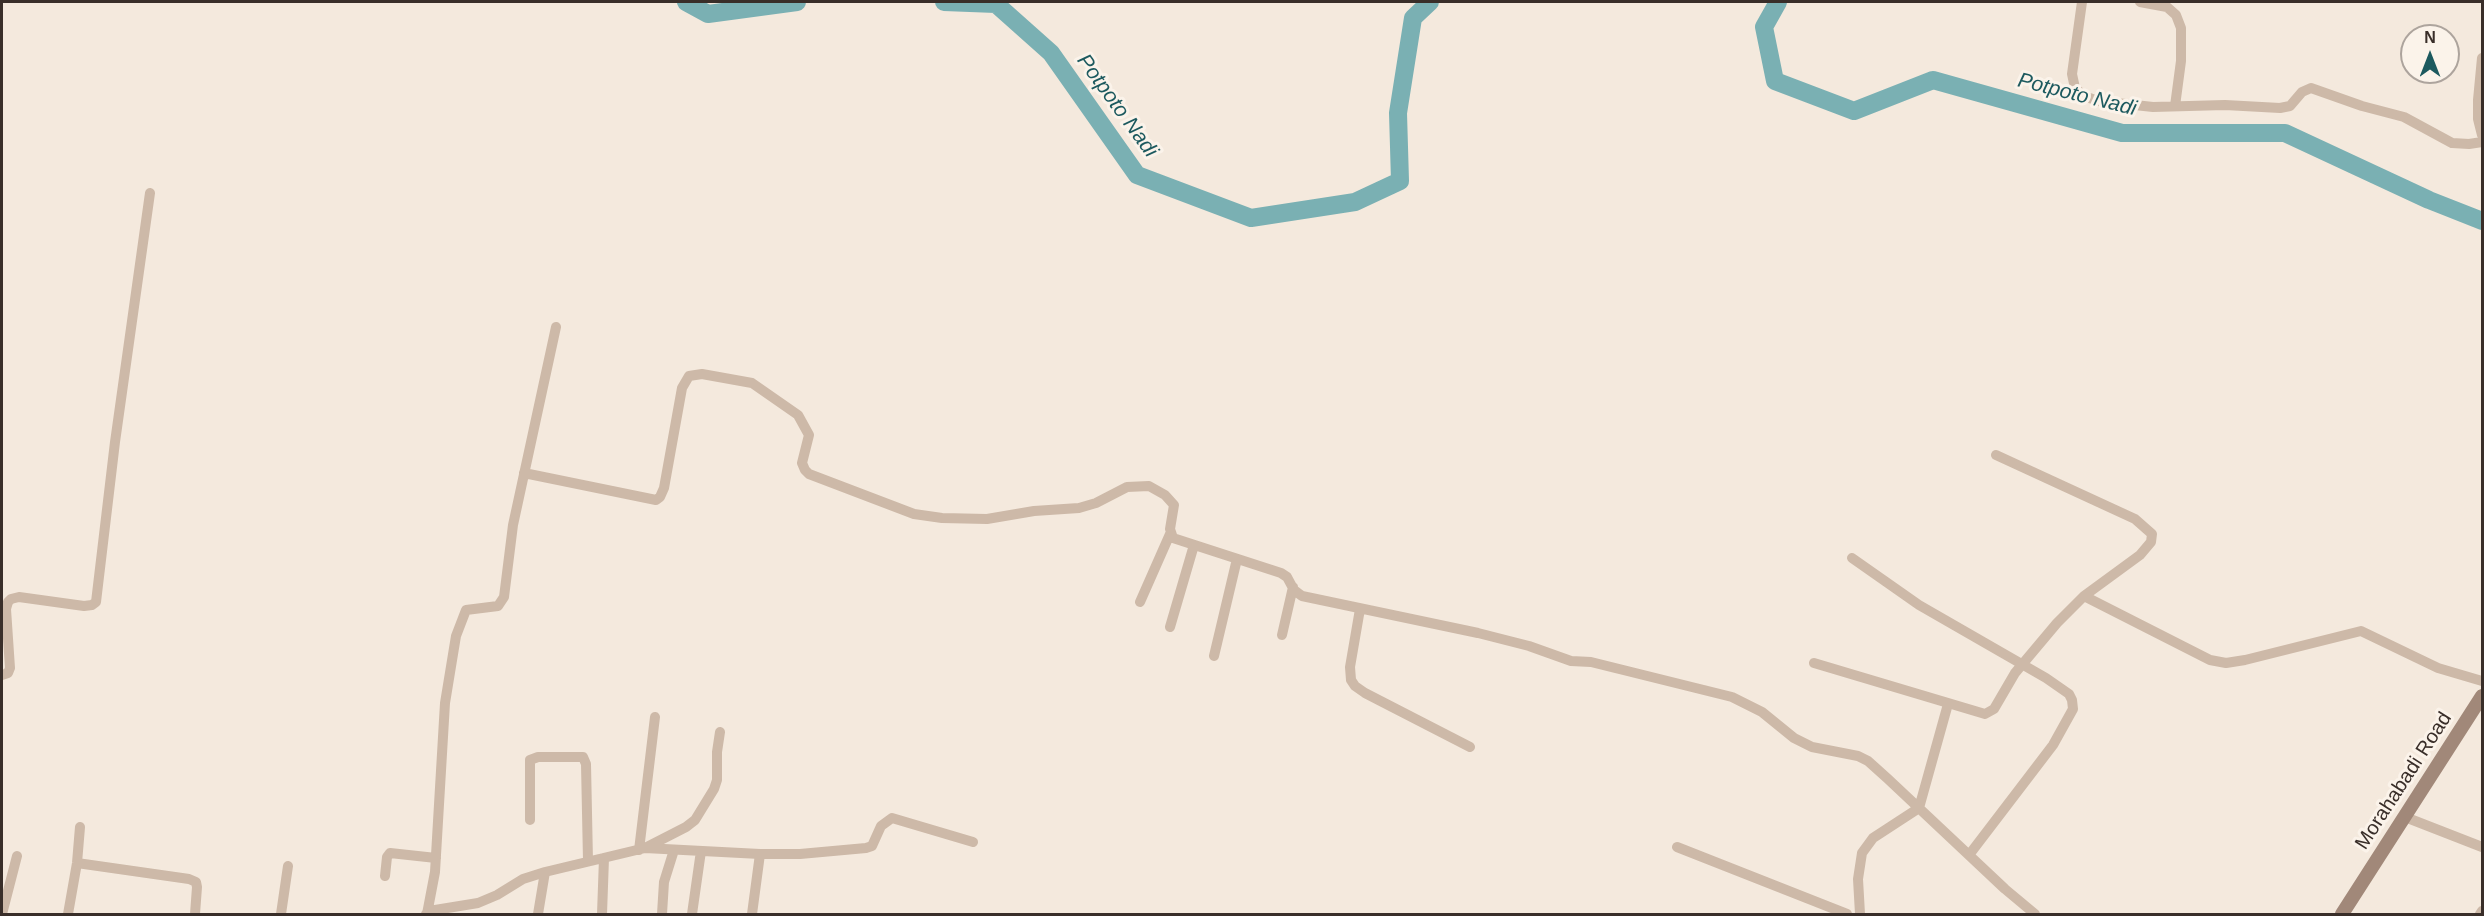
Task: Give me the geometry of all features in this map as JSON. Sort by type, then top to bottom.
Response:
[{"type":"main road","name":"Morahabadi Road","points":[[2342,915],[2482,696]]},
{"type":"street","points":[[2082,2],[2072,74],[2075,88],[2084,96],[2098,101],[2153,107],[2225,105],[2280,108],[2290,106],[2306,89],[2311,88],[2362,106],[2404,117],[2452,143],[2482,142]]},
{"type":"street","points":[[2140,2],[2167,7],[2176,15],[2181,28],[2181,62],[2175,106]]},
{"type":"street","points":[[2482,58],[2478,100],[2478,119],[2482,135]]},
{"type":"street","points":[[2,675],[8,673],[10,668],[6,609],[11,599],[19,597],[84,606],[92,606],[96,602],[115,442],[150,193]]},
{"type":"street","points":[[426,914],[436,858],[445,703],[456,636],[463,614],[471,608],[492,607],[501,603],[513,525],[556,327]]},
{"type":"street","points":[[524,473],[656,500],[664,488],[682,388],[688,376],[702,374],[752,383],[798,415],[803,421],[809,435],[802,458],[805,470],[914,514],[942,518],[987,519],[1096,504],[1127,487],[1149,486],[1172,501],[1175,511],[1170,534],[1140,602]]},
{"type":"street","points":[[1814,663],[1978,714],[1990,712],[2000,701],[2009,681],[2046,635],[2084,596],[2140,555],[2151,542],[2152,534],[2135,519],[1996,455]]},
{"type":"street","points":[[1170,534],[1173,538],[1281,573],[1302,596],[1478,633],[1529,646],[1571,661],[1591,662],[1732,697],[1762,712],[1794,738],[1812,747],[1848,753],[1868,761],[2035,915]]},
{"type":"street","points":[[1170,627],[1194,545]]},
{"type":"street","points":[[1852,558],[1926,610],[2023,663],[2069,694],[2073,709],[2039,765],[1968,855]]},
{"type":"street","points":[[1214,656],[1238,559]]},
{"type":"street","points":[[1282,635],[1293,587]]},
{"type":"street","points":[[2084,596],[2210,660],[2226,663],[2245,660],[2361,631],[2438,668],[2482,681]]},
{"type":"street","points":[[1360,609],[1350,668],[1355,686],[1470,747]]},
{"type":"street","points":[[1860,915],[1858,879],[1862,853],[1873,838],[1919,808],[1948,704]]},
{"type":"street","points":[[642,849],[655,717]]},
{"type":"street","points":[[426,914],[435,910],[478,903],[497,895],[523,879],[545,872],[642,849],[686,827],[702,809],[717,780],[720,732]]},
{"type":"street","points":[[530,820],[530,759],[583,757],[586,764],[588,861]]},
{"type":"street","points":[[2406,817],[2482,847]]},
{"type":"street","points":[[642,849],[800,854],[872,846],[881,826],[892,818],[973,842]]},
{"type":"street","points":[[68,915],[80,827]]},
{"type":"street","points":[[1677,848],[1847,915]]},
{"type":"street","points":[[662,915],[664,882],[674,850]]},
{"type":"street","points":[[692,915],[700,851]]},
{"type":"street","points":[[385,876],[387,856],[390,853],[436,858]]},
{"type":"street","points":[[752,915],[760,854]]},
{"type":"street","points":[[2,915],[17,856]]},
{"type":"street","points":[[602,915],[604,858]]},
{"type":"street","points":[[77,862],[196,882],[195,915]]},
{"type":"street","points":[[281,915],[288,866]]},
{"type":"street","points":[[538,915],[545,872]]},
{"type":"waterway","name":"Potpoto Nadi","points":[[686,2],[708,14],[797,2]]},
{"type":"waterway","name":"Potpoto Nadi","points":[[944,2],[996,4],[1051,53],[1137,175],[1251,218],[1355,202],[1400,181],[1398,113],[1413,18],[1430,2]]},
{"type":"waterway","name":"Potpoto Nadi","points":[[1778,2],[1764,27],[1775,81],[1854,111],[1933,80],[2122,133],[2285,133],[2429,200],[2482,221]]}]
